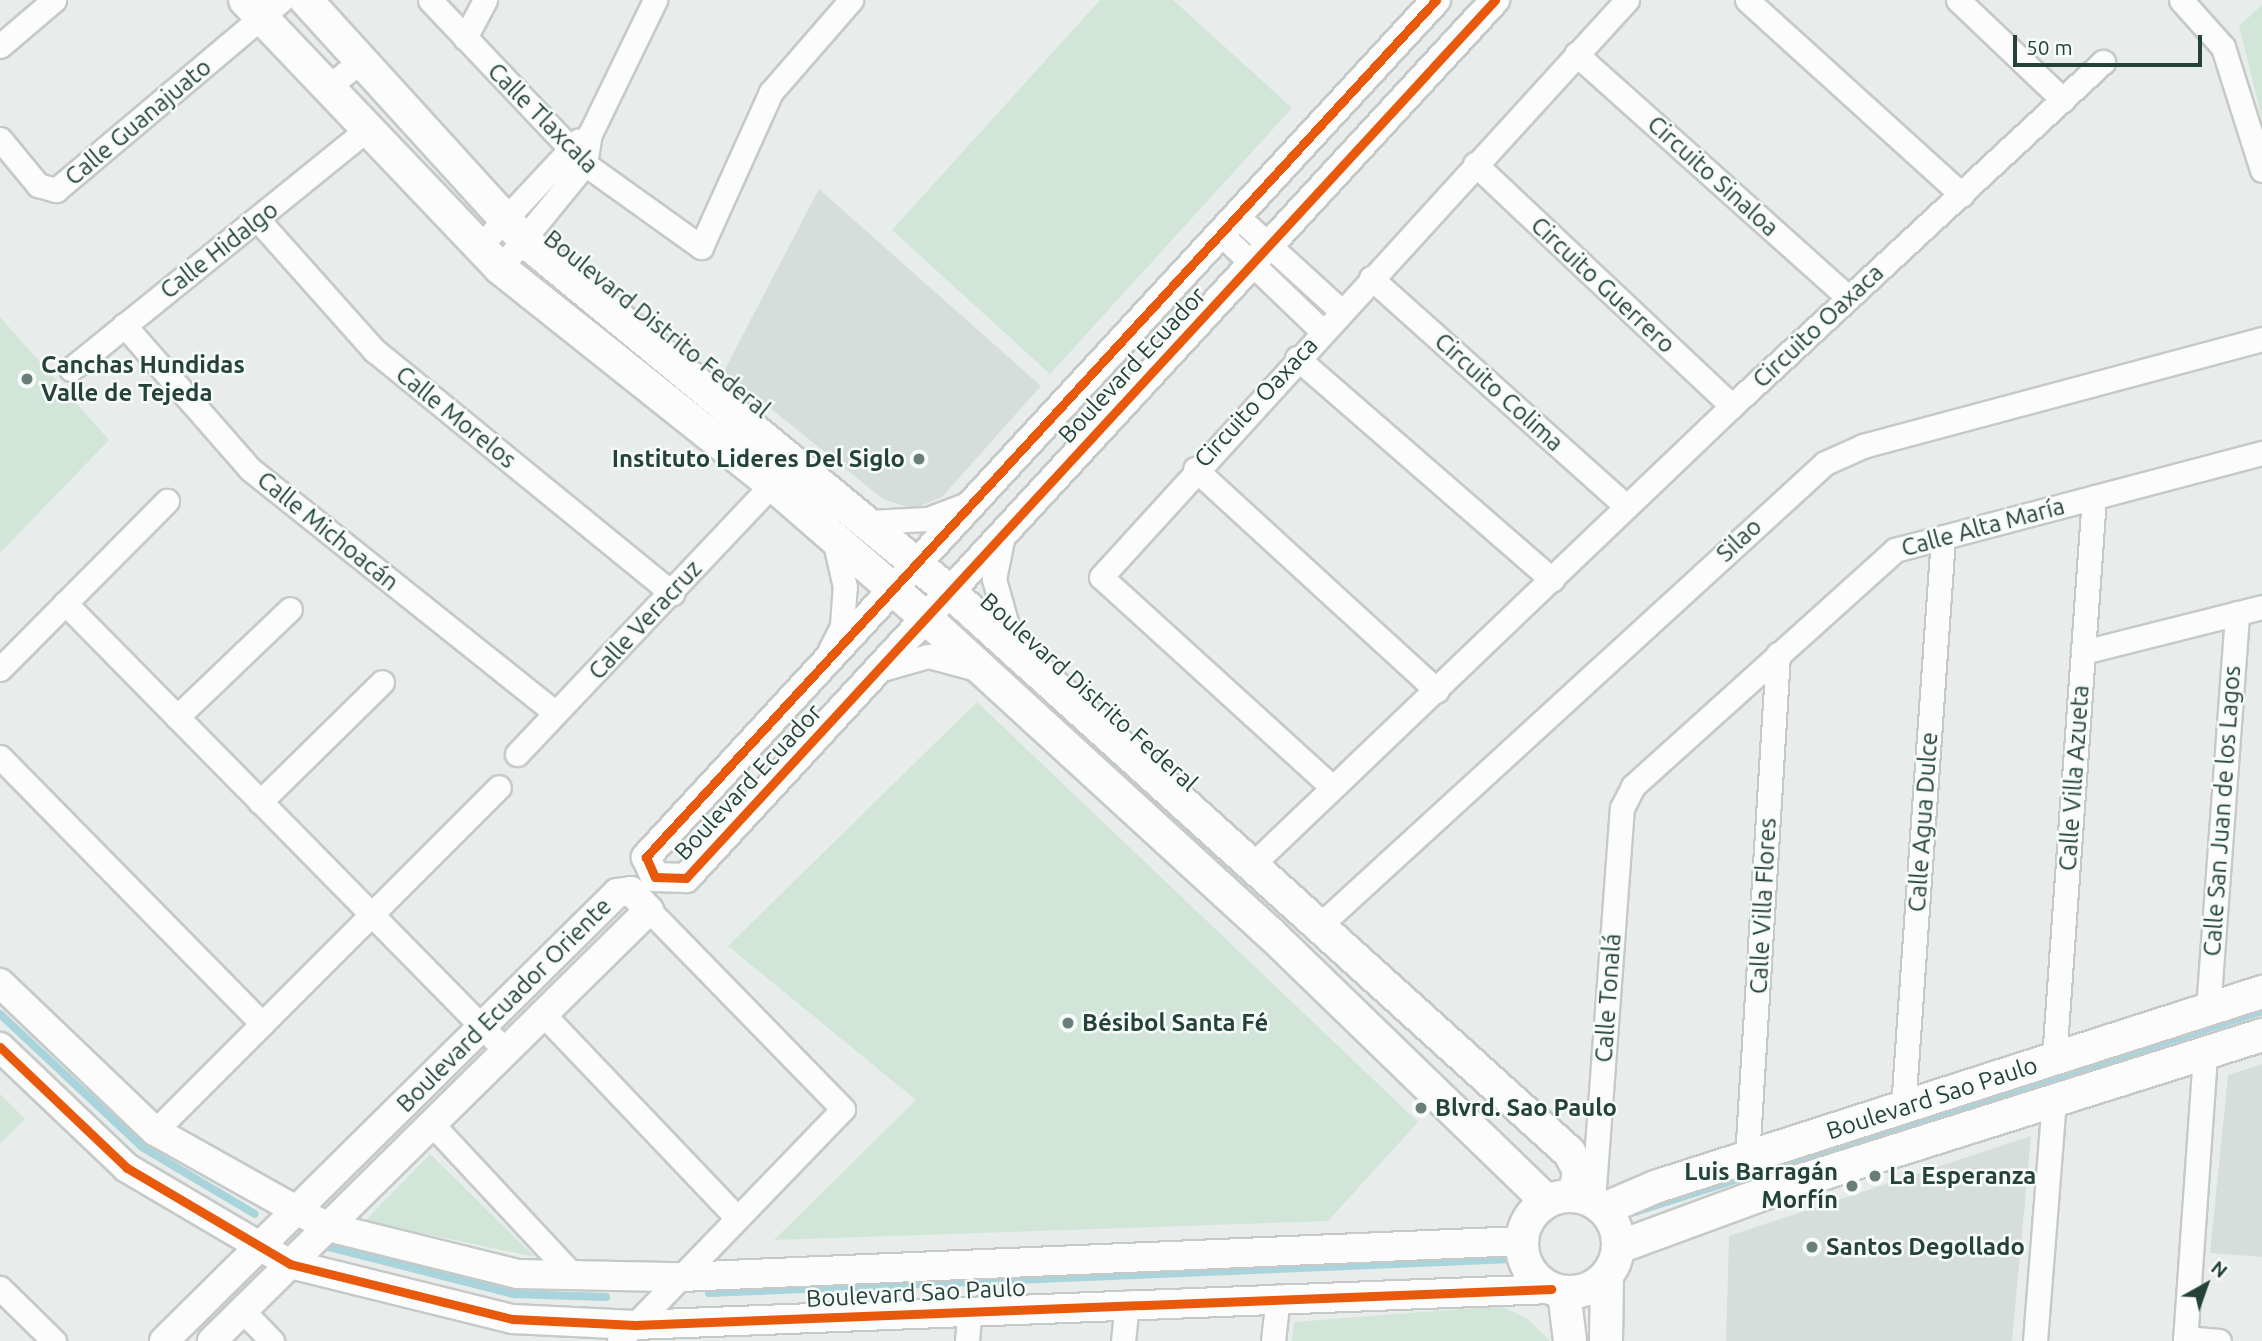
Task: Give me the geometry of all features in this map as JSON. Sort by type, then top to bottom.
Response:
[{"type":"main road","name":"Boulevard Distrito Federal","points":[[306,0],[359,62],[515,231],[869,522],[950,592],[1017,656],[1253,864],[1569,1152],[1579,1170],[1580,1202]]},
{"type":"main road","points":[[262,6],[326,89],[489,258],[772,484],[926,618],[1270,933],[1580,1202],[1619,1247],[1607,1276],[1606,1341]]},
{"type":"main road","name":"Boulevard Sao Paulo","points":[[1580,1202],[1747,1157],[2262,992]]},
{"type":"main road","name":"Boulevard Sao Paulo","points":[[1619,1247],[1796,1182],[2262,1035]]},
{"type":"main road","points":[[1570,1341],[1558,1290],[1529,1269],[1522,1241],[1534,1211],[1580,1202]]},
{"type":"main road","points":[[1558,1290],[1595,1286],[1607,1276]]},
{"type":"street","points":[[0,46],[54,0]]},
{"type":"street","name":"Calle Tlaxcala","points":[[430,0],[585,164],[701,247],[771,92],[850,0]]},
{"type":"street","points":[[466,38],[485,0]]},
{"type":"street","points":[[489,258],[585,164],[590,134],[655,0]]},
{"type":"street","name":"Boulevard Ecuador","points":[[1436,0],[646,858],[655,877],[686,878],[1495,0]]},
{"type":"street","name":"Circuito Oaxaca","points":[[1332,787],[1101,577],[1195,469],[1627,0]]},
{"type":"street","points":[[1747,0],[1962,195]]},
{"type":"street","points":[[1958,0],[2063,100]]},
{"type":"street","points":[[2181,0],[2223,47],[2262,170]]},
{"type":"street","name":"Calle Guanajuato","points":[[0,139],[38,185],[56,190],[262,6]]},
{"type":"street","name":"Circuito Sinaloa","points":[[1576,54],[1849,298]]},
{"type":"street","points":[[326,89],[359,62]]},
{"type":"street","name":"Circuito Oaxaca","points":[[1253,864],[1437,691],[1626,506],[2103,62]]},
{"type":"street","name":"Calle Hidalgo","points":[[71,369],[259,222],[366,130]]},
{"type":"street","points":[[515,231],[567,147],[590,134]]},
{"type":"street","name":"Circuito Guerrero","points":[[1475,164],[1732,406]]},
{"type":"street","name":"Calle Morelos","points":[[259,222],[374,350],[671,593]]},
{"type":"street","points":[[1229,225],[1260,255],[1322,331]]},
{"type":"street","points":[[1260,255],[1341,310]]},
{"type":"street","name":"Circuito Colima","points":[[1371,278],[1626,506]]},
{"type":"street","name":"Calle Michoacán","points":[[124,325],[250,469],[556,713]]},
{"type":"street","name":"Silao","points":[[1320,925],[1825,463],[1863,446],[2262,339]]},
{"type":"street","points":[[1297,358],[1552,580]]},
{"type":"street","name":"Calle Alta María","points":[[1626,796],[1877,562],[1895,550],[2262,453]]},
{"type":"street","points":[[1195,469],[1437,691]]},
{"type":"street","name":"Calle Veracruz","points":[[517,754],[772,484]]},
{"type":"street","name":"Calle Villa Azueta","points":[[2054,1059],[2094,497]]},
{"type":"street","points":[[869,522],[928,519],[975,500]]},
{"type":"street","points":[[0,668],[167,501]]},
{"type":"street","points":[[1003,534],[993,579],[1017,656]]},
{"type":"street","name":"Calle Agua Dulce","points":[[1903,1108],[1942,537]]},
{"type":"street","points":[[822,666],[844,606],[845,573],[834,539]]},
{"type":"street","points":[[65,603],[506,1051]]},
{"type":"street","points":[[2083,652],[2262,607]]},
{"type":"street","points":[[177,717],[290,609]]},
{"type":"street","name":"Calle San Juan de los Lagos","points":[[2208,1010],[2236,613]]},
{"type":"street","name":"Calle Villa Flores","points":[[1747,1157],[1778,654]]},
{"type":"street","points":[[876,672],[928,656],[985,673]]},
{"type":"street","points":[[260,802],[382,682]]},
{"type":"street","points":[[0,757],[262,1024]]},
{"type":"street","points":[[155,1130],[499,787]]},
{"type":"street","name":"Calle Tonalá","points":[[1580,1202],[1626,796]]},
{"type":"street","name":"Boulevard Ecuador Oriente","points":[[164,1341],[617,893],[631,891],[649,910],[212,1341]]},
{"type":"street","points":[[1270,933],[1294,902]]},
{"type":"street","points":[[627,1333],[843,1109],[649,910]]},
{"type":"street","name":"Boulevard Sao Paulo","points":[[0,983],[155,1130],[296,1210],[328,1227],[518,1274],[681,1278],[1522,1241]]},
{"type":"street","points":[[543,1014],[736,1217]]},
{"type":"street","name":"Boulevard Sao Paulo","points":[[0,1047],[127,1168],[290,1264],[513,1319],[627,1333],[970,1309],[1278,1296],[1558,1290]]},
{"type":"street","points":[[2205,1054],[2185,1340],[2220,1341]]},
{"type":"street","points":[[2035,1341],[2054,1102]]},
{"type":"street","points":[[432,1124],[573,1275]]},
{"type":"street","points":[[0,1288],[54,1341]]},
{"type":"street","points":[[1273,1341],[1278,1296]]},
{"type":"street","points":[[1123,1341],[1127,1303]]},
{"type":"street","points":[[967,1341],[970,1309]]},
{"type":"street","points":[[243,1311],[272,1341]]},
{"type":"shaded area","points":[[819,189],[1041,386],[942,497],[913,509],[883,499],[724,371]]},
{"type":"shaded area","points":[[2262,1064],[2262,1257],[2210,1253],[2228,1075]]},
{"type":"shaded area","points":[[2031,1136],[2012,1341],[1726,1341],[1729,1236]]},
{"type":"green space","points":[[1100,0],[1173,0],[1292,108],[1050,374],[892,230]]},
{"type":"green space","points":[[2262,5],[2262,119],[2239,26]]},
{"type":"green space","name":"Canchas Hundidas Valle de Tejeda","points":[[0,317],[109,440],[0,553]]},
{"type":"green space","name":"Bésibol Santa Fé","points":[[977,702],[1418,1122],[1328,1221],[774,1240],[916,1100],[728,946]]},
{"type":"green space","points":[[0,1094],[25,1119],[0,1144]]},
{"type":"green space","points":[[430,1154],[535,1257],[365,1221]]},
{"type":"green space","points":[[1500,1306],[1528,1319],[1550,1341],[1292,1341],[1294,1322]]},
{"type":"waterway","points":[[1635,1212],[2262,1011]]},
{"type":"waterway","points":[[0,1014],[142,1147],[255,1214]]},
{"type":"waterway","points":[[325,1246],[514,1294],[606,1297]]},
{"type":"waterway","points":[[709,1293],[1512,1259]]},
{"type":"cycle path","points":[[1436,0],[646,857],[655,877],[686,878],[1495,0]]},
{"type":"cycle path","points":[[0,1047],[127,1168],[290,1264],[513,1319],[635,1325],[1551,1289]]},
{"type":"place","name":"Canchas Hundidas Valle de Tejeda","points":[[27,379]]},
{"type":"place","name":"Instituto Lideres Del Siglo","points":[[919,459]]},
{"type":"place","name":"Bésibol Santa Fé","points":[[1068,1023]]},
{"type":"place","name":"Blvrd. Sao Paulo","points":[[1421,1108]]},
{"type":"place","name":"La Esperanza","points":[[1875,1176]]},
{"type":"place","name":"Luis Barragán Morfín","points":[[1852,1186]]},
{"type":"place","name":"Santos Degollado","points":[[1812,1247]]}]
